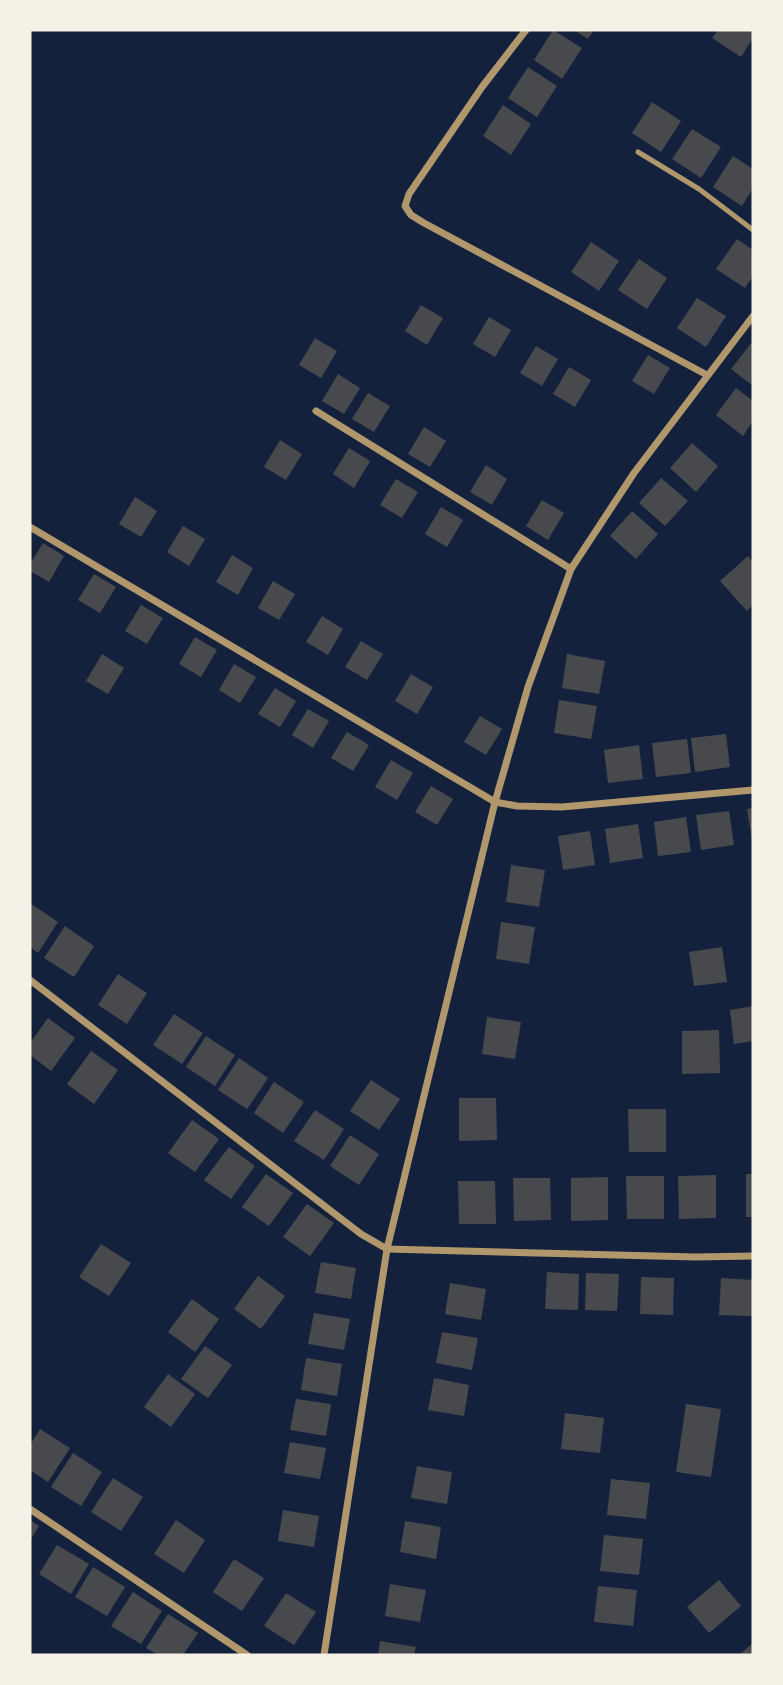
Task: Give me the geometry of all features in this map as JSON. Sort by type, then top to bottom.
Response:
[{"type":"street","points":[[526,30],[482,87],[409,194],[405,206],[411,215],[424,223],[707,375]]},
{"type":"street","points":[[324,1655],[387,1249],[495,802],[528,687],[571,569],[634,473],[753,316]]},
{"type":"street","points":[[316,411],[571,569]]},
{"type":"street","points":[[30,527],[495,802],[517,806],[562,807],[753,790]]},
{"type":"street","points":[[30,980],[361,1234],[387,1249],[695,1257],[753,1255]]},
{"type":"street","points":[[30,1509],[247,1655]]},
{"type":"lane","points":[[638,152],[699,189],[753,230]]},
{"type":"building","points":[[553,30],[582,48],[562,79],[534,60]]},
{"type":"building","points":[[574,30],[594,30],[588,39]]},
{"type":"building","points":[[718,30],[753,30],[753,38],[741,57],[712,38]]},
{"type":"building","points":[[528,67],[557,86],[537,117],[508,98]]},
{"type":"building","points":[[652,102],[681,121],[661,152],[632,133]]},
{"type":"building","points":[[503,105],[531,124],[511,155],[483,136]]},
{"type":"building","points":[[692,129],[721,147],[701,178],[672,159]]},
{"type":"building","points":[[733,156],[753,169],[753,188],[742,206],[713,187]]},
{"type":"building","points":[[737,239],[753,250],[753,276],[745,288],[716,269]]},
{"type":"building","points":[[591,242],[619,261],[599,291],[571,272]]},
{"type":"building","points":[[639,259],[667,278],[647,309],[618,290]]},
{"type":"building","points":[[697,298],[726,316],[706,347],[677,328]]},
{"type":"building","points":[[421,305],[443,318],[427,345],[405,331]]},
{"type":"building","points":[[489,317],[511,330],[495,357],[473,344]]},
{"type":"building","points":[[315,338],[337,351],[321,378],[299,365]]},
{"type":"building","points":[[753,343],[753,386],[731,369]]},
{"type":"building","points":[[536,346],[558,359],[542,386],[520,373]]},
{"type":"building","points":[[648,355],[670,368],[654,394],[632,381]]},
{"type":"building","points":[[569,367],[591,380],[575,407],[553,394]]},
{"type":"building","points":[[338,374],[360,388],[344,414],[322,401]]},
{"type":"building","points":[[736,388],[753,401],[753,421],[743,436],[716,415]]},
{"type":"building","points":[[368,393],[390,406],[374,432],[352,419]]},
{"type":"building","points":[[424,427],[446,441],[430,467],[408,454]]},
{"type":"building","points":[[280,440],[302,454],[286,480],[264,467]]},
{"type":"building","points":[[692,443],[718,466],[696,492],[670,468]]},
{"type":"building","points":[[349,448],[370,461],[354,488],[333,474]]},
{"type":"building","points":[[486,465],[507,479],[492,505],[470,492]]},
{"type":"building","points":[[661,478],[688,501],[665,526],[639,503]]},
{"type":"building","points":[[396,479],[418,492],[402,518],[380,505]]},
{"type":"building","points":[[135,497],[157,511],[141,537],[119,524]]},
{"type":"building","points":[[542,500],[564,513],[548,540],[526,526]]},
{"type":"building","points":[[441,507],[463,520],[447,547],[425,534]]},
{"type":"building","points":[[632,511],[658,534],[636,559],[610,536]]},
{"type":"building","points":[[183,526],[205,539],[189,566],[167,552]]},
{"type":"building","points":[[43,543],[64,556],[49,582],[30,571],[30,564]]},
{"type":"building","points":[[232,555],[253,568],[238,595],[216,582]]},
{"type":"building","points":[[748,556],[753,562],[753,605],[747,611],[720,581]]},
{"type":"building","points":[[94,574],[116,587],[100,613],[78,600]]},
{"type":"building","points":[[273,581],[295,594],[279,620],[258,608]]},
{"type":"building","points":[[141,605],[163,618],[147,644],[125,631]]},
{"type":"building","points":[[322,616],[343,629],[328,655],[306,642]]},
{"type":"building","points":[[195,637],[217,650],[201,677],[179,664]]},
{"type":"building","points":[[361,641],[383,654],[367,680],[345,667]]},
{"type":"building","points":[[102,654],[124,668],[108,694],[86,681]]},
{"type":"building","points":[[567,654],[605,661],[599,694],[562,688]]},
{"type":"building","points":[[234,664],[256,677],[240,703],[219,690]]},
{"type":"building","points":[[411,674],[433,687],[417,714],[395,701]]},
{"type":"building","points":[[275,688],[296,701],[280,727],[258,714]]},
{"type":"building","points":[[559,700],[597,706],[591,739],[554,733]]},
{"type":"building","points":[[308,709],[329,721],[313,748],[292,735]]},
{"type":"building","points":[[480,716],[502,729],[486,755],[464,742]]},
{"type":"building","points":[[347,732],[369,745],[353,771],[331,758]]},
{"type":"building","points":[[726,734],[730,767],[695,772],[691,738]]},
{"type":"building","points":[[687,739],[691,773],[656,777],[652,743]]},
{"type":"building","points":[[639,745],[643,779],[608,783],[604,750]]},
{"type":"building","points":[[391,760],[413,773],[397,800],[375,787]]},
{"type":"building","points":[[431,786],[453,799],[437,825],[415,812]]},
{"type":"building","points":[[753,808],[753,840],[752,840],[747,809]]},
{"type":"building","points":[[729,811],[734,845],[701,850],[696,815]]},
{"type":"building","points":[[686,817],[691,852],[658,856],[654,822]]},
{"type":"building","points":[[638,824],[643,858],[610,863],[605,829]]},
{"type":"building","points":[[590,831],[595,865],[563,870],[558,836]]},
{"type":"building","points":[[511,865],[545,870],[539,907],[506,902]]},
{"type":"building","points":[[30,903],[58,922],[38,953],[30,947]]},
{"type":"building","points":[[501,922],[535,927],[529,964],[496,959]]},
{"type":"building","points":[[65,926],[94,946],[74,977],[44,958]]},
{"type":"building","points":[[722,947],[727,982],[694,986],[689,952]]},
{"type":"building","points":[[118,974],[147,993],[127,1024],[98,1005]]},
{"type":"building","points":[[753,1006],[753,1041],[734,1044],[730,1010]]},
{"type":"building","points":[[174,1014],[203,1033],[182,1064],[153,1045]]},
{"type":"building","points":[[487,1017],[521,1022],[515,1059],[482,1054]]},
{"type":"building","points":[[48,1018],[75,1038],[51,1071],[30,1055],[30,1043]]},
{"type":"building","points":[[719,1030],[720,1073],[682,1074],[682,1031]]},
{"type":"building","points":[[206,1036],[235,1055],[215,1086],[186,1067]]},
{"type":"building","points":[[91,1051],[118,1070],[94,1104],[67,1084]]},
{"type":"building","points":[[239,1058],[268,1078],[247,1109],[218,1090]]},
{"type":"building","points":[[371,1080],[400,1099],[379,1130],[350,1111]]},
{"type":"building","points":[[274,1082],[304,1102],[283,1133],[254,1113]]},
{"type":"building","points":[[459,1098],[496,1098],[497,1140],[459,1141]]},
{"type":"building","points":[[628,1109],[666,1109],[666,1152],[629,1152]]},
{"type":"building","points":[[315,1110],[344,1129],[324,1160],[294,1141]]},
{"type":"building","points":[[192,1120],[219,1139],[195,1172],[168,1153]]},
{"type":"building","points":[[350,1135],[379,1154],[359,1185],[330,1166]]},
{"type":"building","points":[[229,1147],[255,1166],[231,1199],[204,1180]]},
{"type":"building","points":[[266,1174],[293,1193],[269,1226],[242,1207]]},
{"type":"building","points":[[746,1174],[753,1174],[753,1217],[746,1217]]},
{"type":"building","points":[[716,1175],[716,1218],[679,1219],[678,1176]]},
{"type":"building","points":[[626,1176],[664,1176],[664,1219],[627,1219]]},
{"type":"building","points":[[608,1177],[608,1220],[571,1221],[571,1178]]},
{"type":"building","points":[[513,1178],[550,1178],[551,1220],[514,1221]]},
{"type":"building","points":[[458,1181],[495,1181],[496,1224],[459,1224]]},
{"type":"building","points":[[307,1204],[334,1223],[310,1256],[283,1237]]},
{"type":"building","points":[[101,1244],[131,1263],[109,1296],[79,1277]]},
{"type":"building","points":[[321,1262],[356,1268],[351,1299],[315,1293]]},
{"type":"building","points":[[547,1272],[579,1274],[578,1310],[545,1309]]},
{"type":"building","points":[[586,1273],[619,1274],[617,1311],[585,1310]]},
{"type":"building","points":[[258,1276],[285,1296],[261,1329],[234,1309]]},
{"type":"building","points":[[641,1277],[674,1278],[673,1315],[640,1314]]},
{"type":"building","points":[[721,1278],[753,1280],[752,1316],[719,1315]]},
{"type":"building","points":[[450,1283],[486,1289],[481,1320],[445,1314]]},
{"type":"building","points":[[192,1299],[219,1319],[195,1352],[168,1332]]},
{"type":"building","points":[[314,1313],[350,1319],[344,1350],[308,1344]]},
{"type":"building","points":[[442,1332],[478,1338],[472,1370],[436,1363]]},
{"type":"building","points":[[205,1346],[232,1365],[208,1398],[181,1379]]},
{"type":"building","points":[[306,1358],[342,1364],[337,1396],[301,1390]]},
{"type":"building","points":[[168,1374],[195,1394],[171,1427],[144,1407]]},
{"type":"building","points":[[434,1378],[469,1385],[464,1416],[428,1410]]},
{"type":"building","points":[[296,1399],[331,1404],[326,1436],[290,1430]]},
{"type":"building","points":[[686,1404],[721,1409],[711,1477],[676,1472]]},
{"type":"building","points":[[565,1413],[604,1418],[600,1453],[561,1449]]},
{"type":"building","points":[[40,1429],[70,1448],[48,1482],[30,1470],[30,1445]]},
{"type":"building","points":[[290,1442],[326,1448],[320,1479],[284,1473]]},
{"type":"building","points":[[73,1453],[102,1472],[81,1506],[51,1487]]},
{"type":"building","points":[[417,1466],[452,1472],[447,1504],[411,1498]]},
{"type":"building","points":[[113,1478],[143,1497],[121,1531],[91,1512]]},
{"type":"building","points":[[611,1479],[650,1483],[646,1519],[607,1515]]},
{"type":"building","points":[[283,1510],[319,1516],[314,1547],[278,1541]]},
{"type":"building","points":[[30,1520],[39,1526],[30,1541]]},
{"type":"building","points":[[176,1520],[205,1540],[184,1573],[154,1554]]},
{"type":"building","points":[[405,1521],[441,1527],[436,1559],[400,1552]]},
{"type":"building","points":[[604,1535],[643,1539],[639,1575],[600,1571]]},
{"type":"building","points":[[57,1545],[89,1564],[71,1594],[39,1574]]},
{"type":"building","points":[[234,1559],[264,1578],[242,1611],[213,1592]]},
{"type":"building","points":[[93,1567],[125,1587],[107,1616],[75,1597]]},
{"type":"building","points":[[719,1580],[741,1606],[709,1633],[687,1607]]},
{"type":"building","points":[[390,1584],[426,1590],[420,1622],[385,1616]]},
{"type":"building","points":[[598,1586],[637,1590],[633,1626],[594,1622]]},
{"type":"building","points":[[133,1592],[162,1611],[141,1644],[111,1626]]},
{"type":"building","points":[[286,1593],[316,1612],[294,1645],[264,1626]]},
{"type":"building","points":[[168,1614],[198,1633],[183,1655],[158,1655],[146,1648]]},
{"type":"building","points":[[380,1641],[416,1647],[414,1655],[378,1655]]},
{"type":"building","points":[[753,1643],[753,1655],[739,1655]]}]
